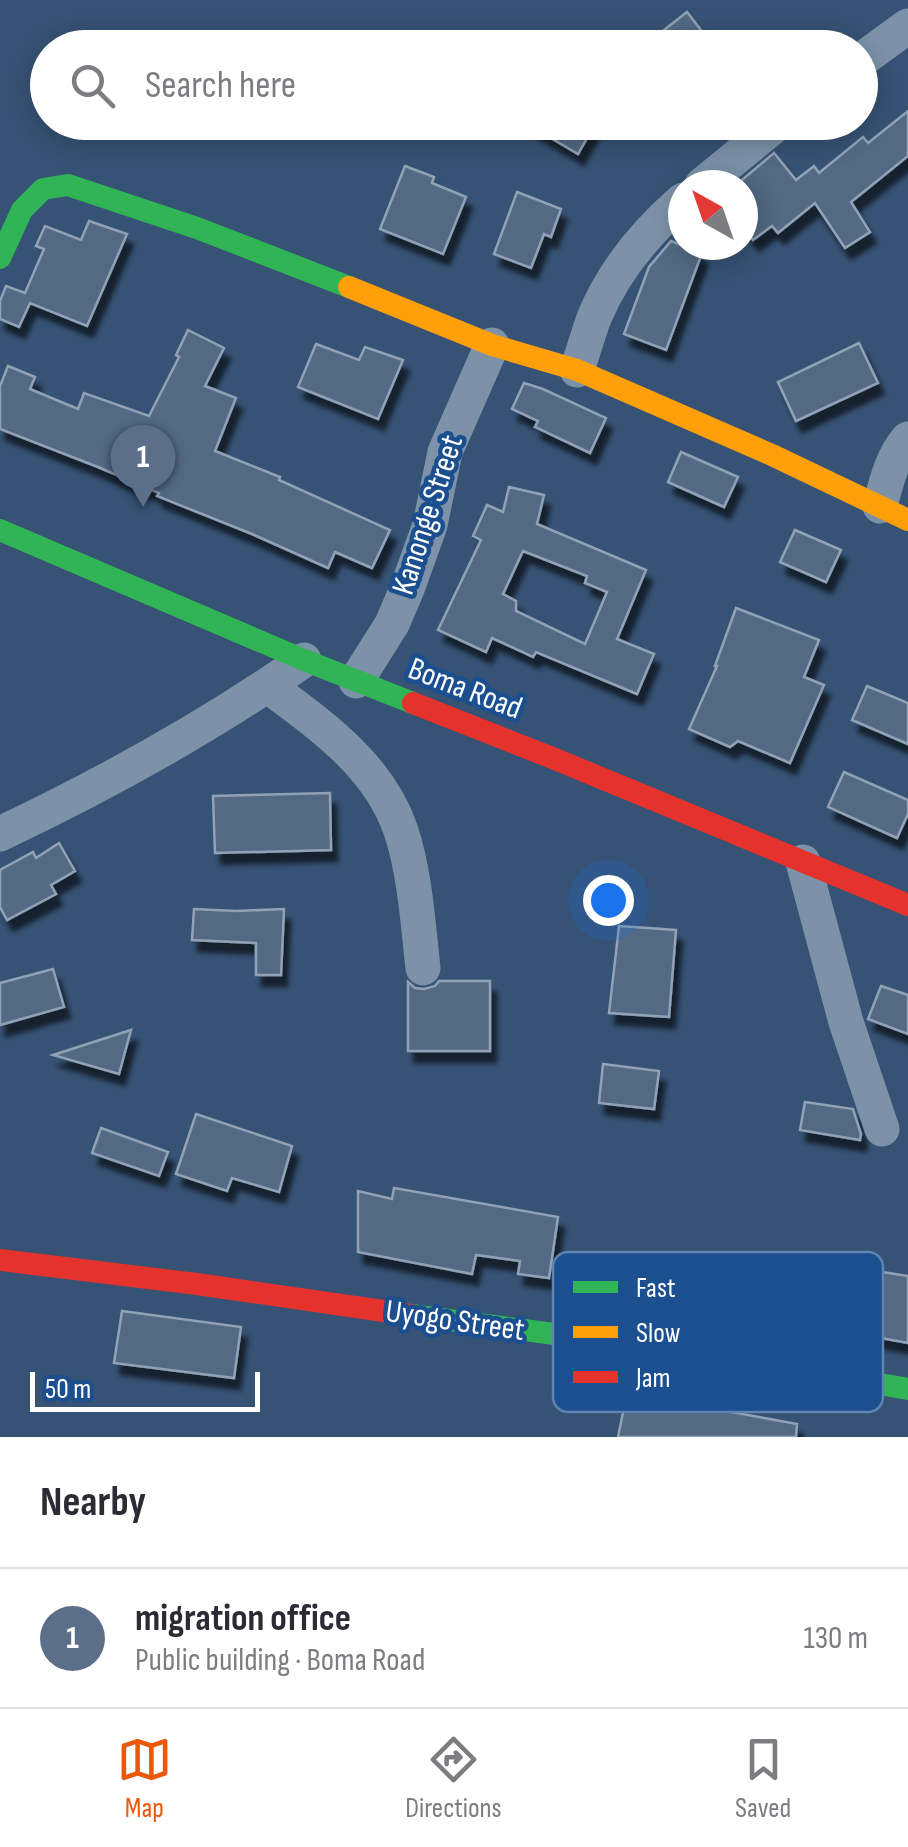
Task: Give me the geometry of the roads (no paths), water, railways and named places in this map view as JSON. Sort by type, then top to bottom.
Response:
[{"type":"street","points":[[878,48],[908,26]]},
{"type":"street","points":[[720,170],[757,140]]},
{"type":"street","points":[[0,258],[22,210],[44,189],[68,185],[197,228],[492,345],[577,370],[894,513]]},
{"type":"street","points":[[577,370],[595,317],[617,273],[668,215]]},
{"type":"street","name":"Kanonge Street","points":[[356,681],[392,624],[407,589],[430,525],[445,452],[492,345]]},
{"type":"street","points":[[894,513],[888,475],[906,444]]},
{"type":"street","name":"Boma Road","points":[[0,530],[304,660],[908,906]]},
{"type":"street","points":[[0,834],[104,781],[268,686],[304,660]]},
{"type":"street","points":[[268,686],[332,734],[370,773],[388,800],[402,832],[423,968]]},
{"type":"street","points":[[803,862],[846,1022],[882,1129]]},
{"type":"street","name":"Uyogo Street","points":[[0,1260],[553,1334]]},
{"type":"street","name":"Uyogo Street","points":[[883,1384],[908,1388]]},
{"type":"place","name":"migration office","points":[[143,507]]}]
